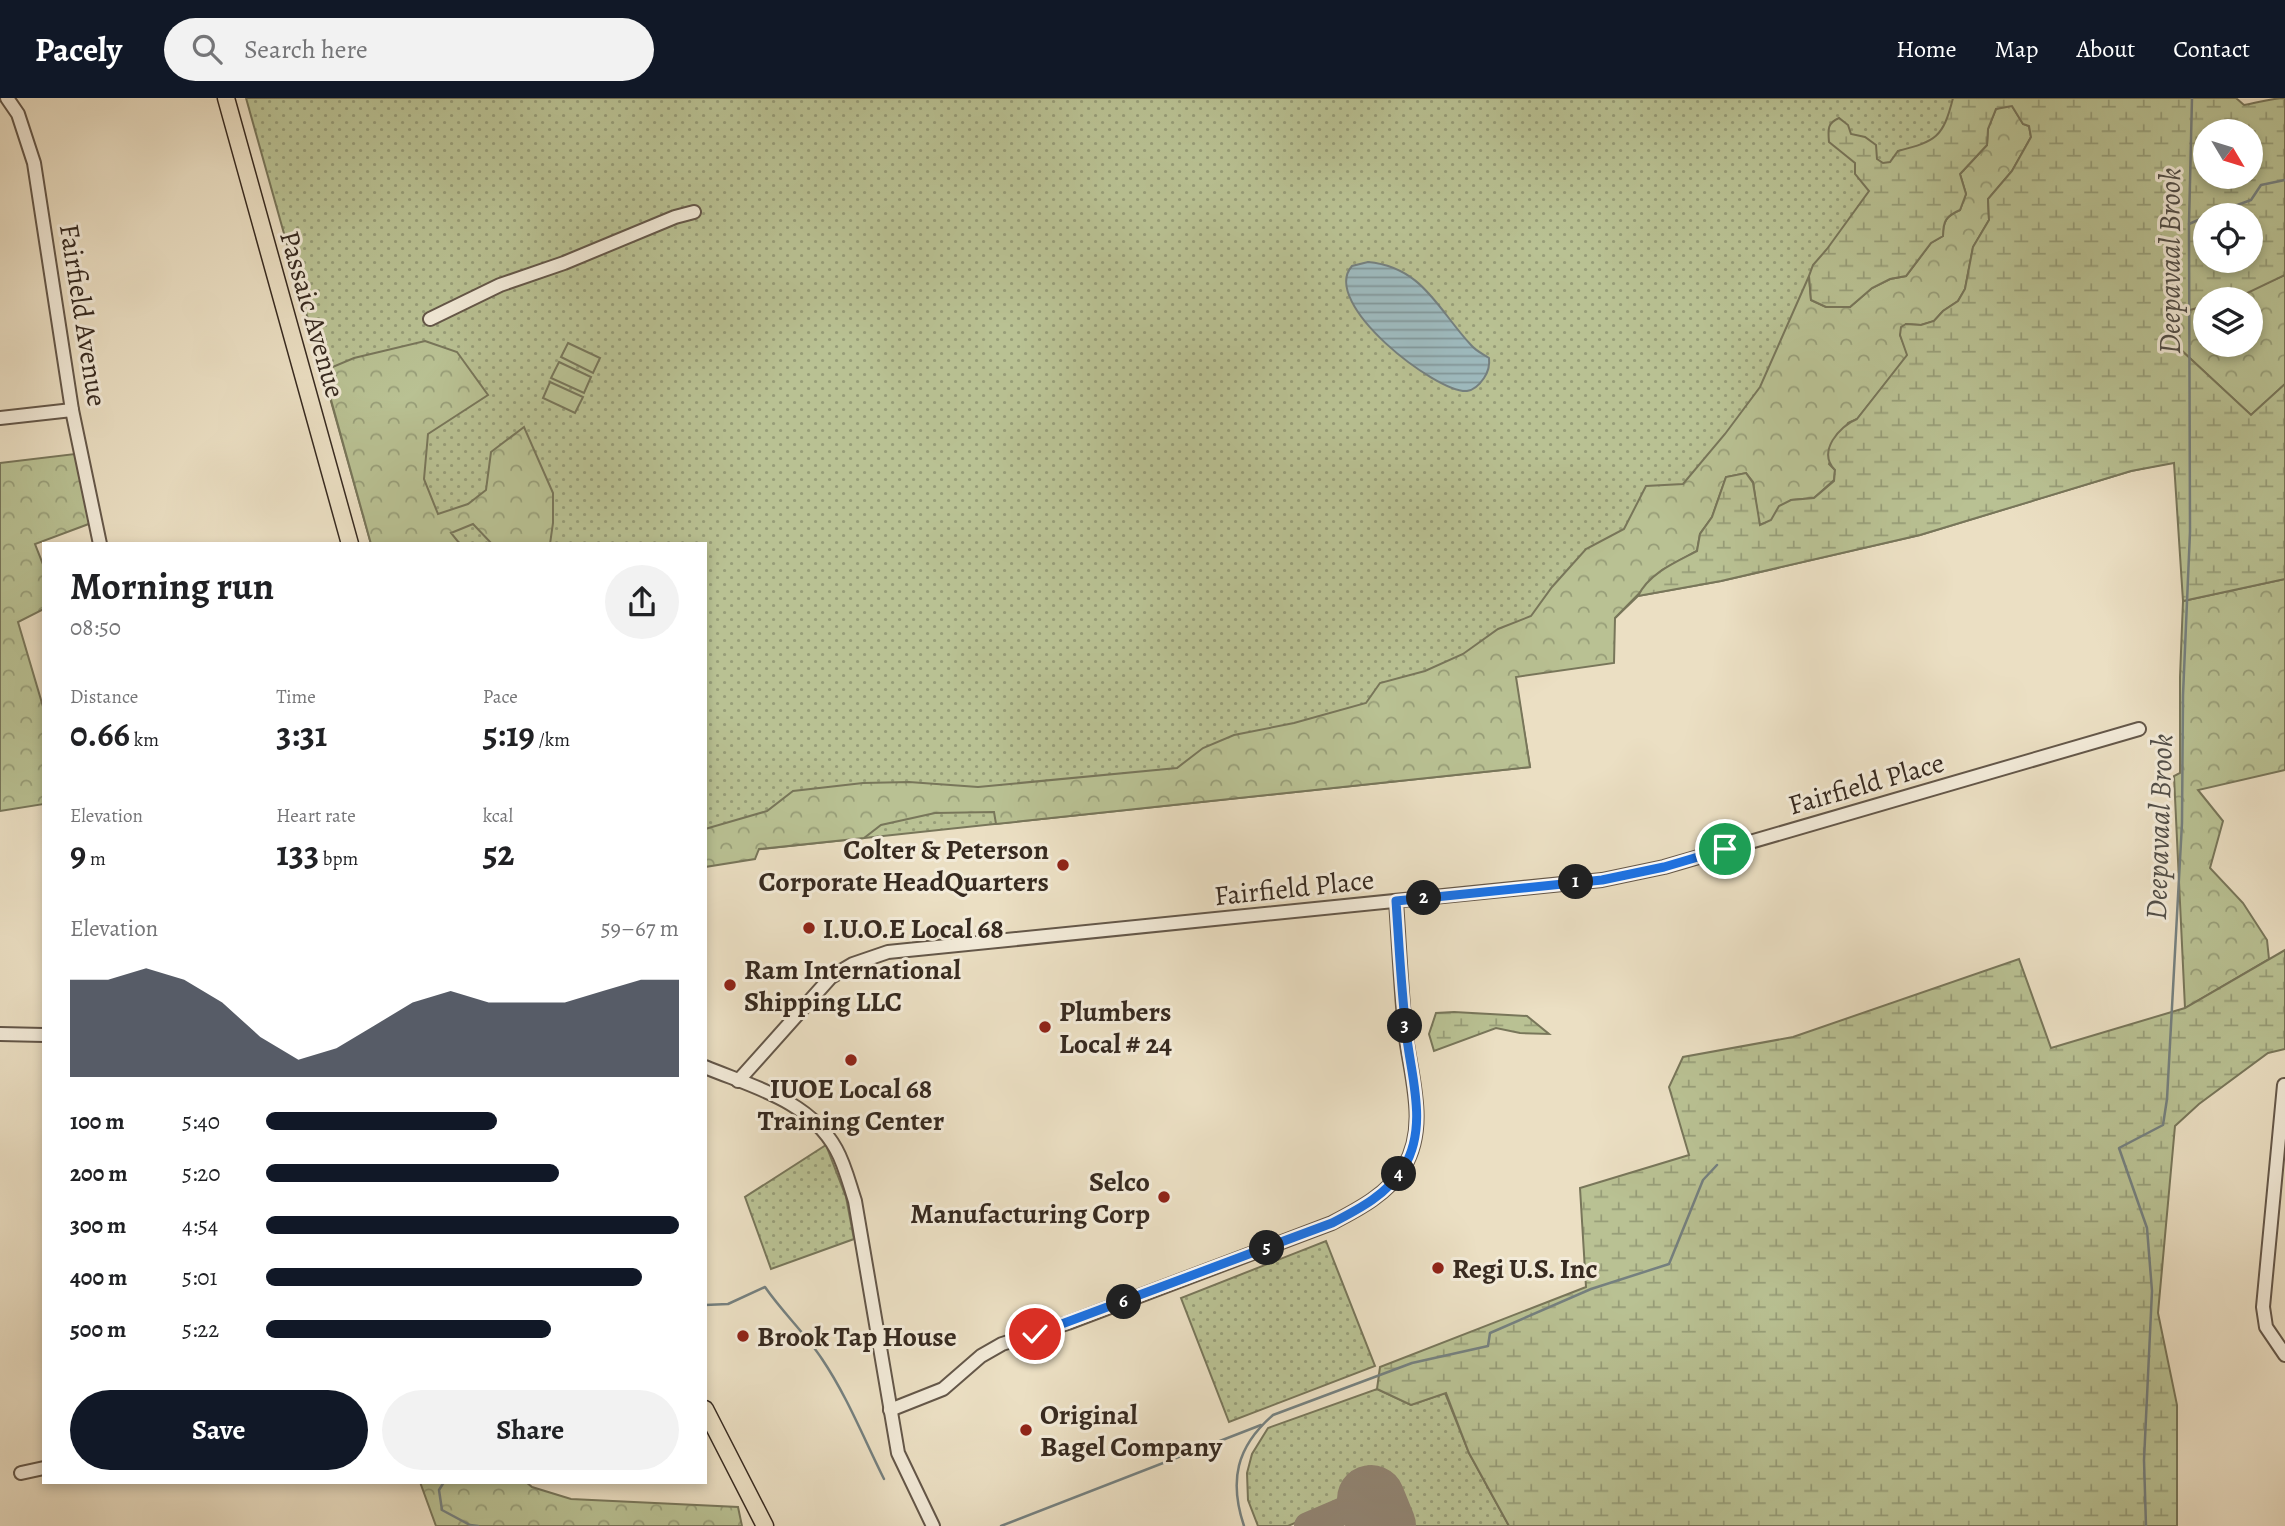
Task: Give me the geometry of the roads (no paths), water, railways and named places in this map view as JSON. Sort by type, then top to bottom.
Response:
[{"type":"main road","name":"Passaic Avenue","points":[[226,98],[349,542]]},
{"type":"main road","points":[[707,1413],[765,1526]]},
{"type":"street","name":"Fairfield Avenue","points":[[7,98],[18,114],[34,163],[72,410],[100,542]]},
{"type":"street","points":[[430,319],[500,285],[694,212]]},
{"type":"street","points":[[0,418],[72,410]]},
{"type":"street","name":"Fairfield Place","points":[[738,1081],[831,977],[853,964],[888,953],[1602,880],[1664,867],[2139,729]]},
{"type":"street","points":[[890,1410],[943,1389],[981,1356],[1002,1344],[1068,1323],[1332,1223],[1370,1202],[1390,1184],[1404,1167],[1410,1150],[1417,1107],[1406,1031],[1396,901]]},
{"type":"street","points":[[0,1034],[42,1035]]},
{"type":"street","points":[[707,1068],[770,1092],[797,1107],[816,1124],[835,1148],[845,1168],[855,1201],[898,1453],[933,1526]]},
{"type":"street","points":[[2284,1085],[2279,1207],[2263,1307],[2266,1327],[2285,1355]]},
{"type":"street","points":[[20,1474],[42,1468]]},
{"type":"water","points":[[1368,262],[1403,272],[1416,281],[1473,347],[1489,358],[1487,373],[1477,386],[1467,391],[1452,388],[1431,378],[1408,362],[1366,322],[1352,301],[1346,282],[1352,266]]},
{"type":"waterway","name":"Deepavaal Brook","points":[[2146,1526],[2144,1460],[2152,1291],[2147,1228],[2119,1148],[2163,1125],[2167,1099],[2182,823],[2183,695],[2190,532],[2189,224],[2192,98]]},
{"type":"waterway","points":[[2243,203],[2251,200],[2261,185],[2285,180]]},
{"type":"waterway","points":[[2189,224],[2193,222]]},
{"type":"waterway","points":[[1244,1526],[1237,1494],[1239,1466],[1251,1440],[1273,1415],[1412,1363],[1488,1346],[1490,1333],[1591,1289],[1669,1264],[1703,1180],[1717,1165]]},
{"type":"waterway","points":[[707,1305],[728,1304],[765,1287],[831,1373],[884,1479]]},
{"type":"waterway","points":[[1001,1526],[1261,1425]]},
{"type":"waterway","points":[[443,1484],[439,1490],[442,1510],[470,1525],[478,1526]]},
{"type":"place","name":"Colter & Peterson Corporate HeadQuarters","points":[[1063,865]]},
{"type":"place","name":"I.U.O.E Local 68","points":[[809,928]]},
{"type":"place","name":"Ram International Shipping LLC","points":[[730,985]]},
{"type":"place","name":"Plumbers Local # 24","points":[[1045,1027]]},
{"type":"place","name":"IUOE Local 68 Training Center","points":[[851,1060]]},
{"type":"place","name":"Selco Manufacturing Corp","points":[[1164,1197]]},
{"type":"place","name":"Regi U.S. Inc","points":[[1438,1268]]},
{"type":"place","name":"Brook Tap House","points":[[743,1336]]},
{"type":"place","name":"Original Bagel Company","points":[[1026,1430]]}]
